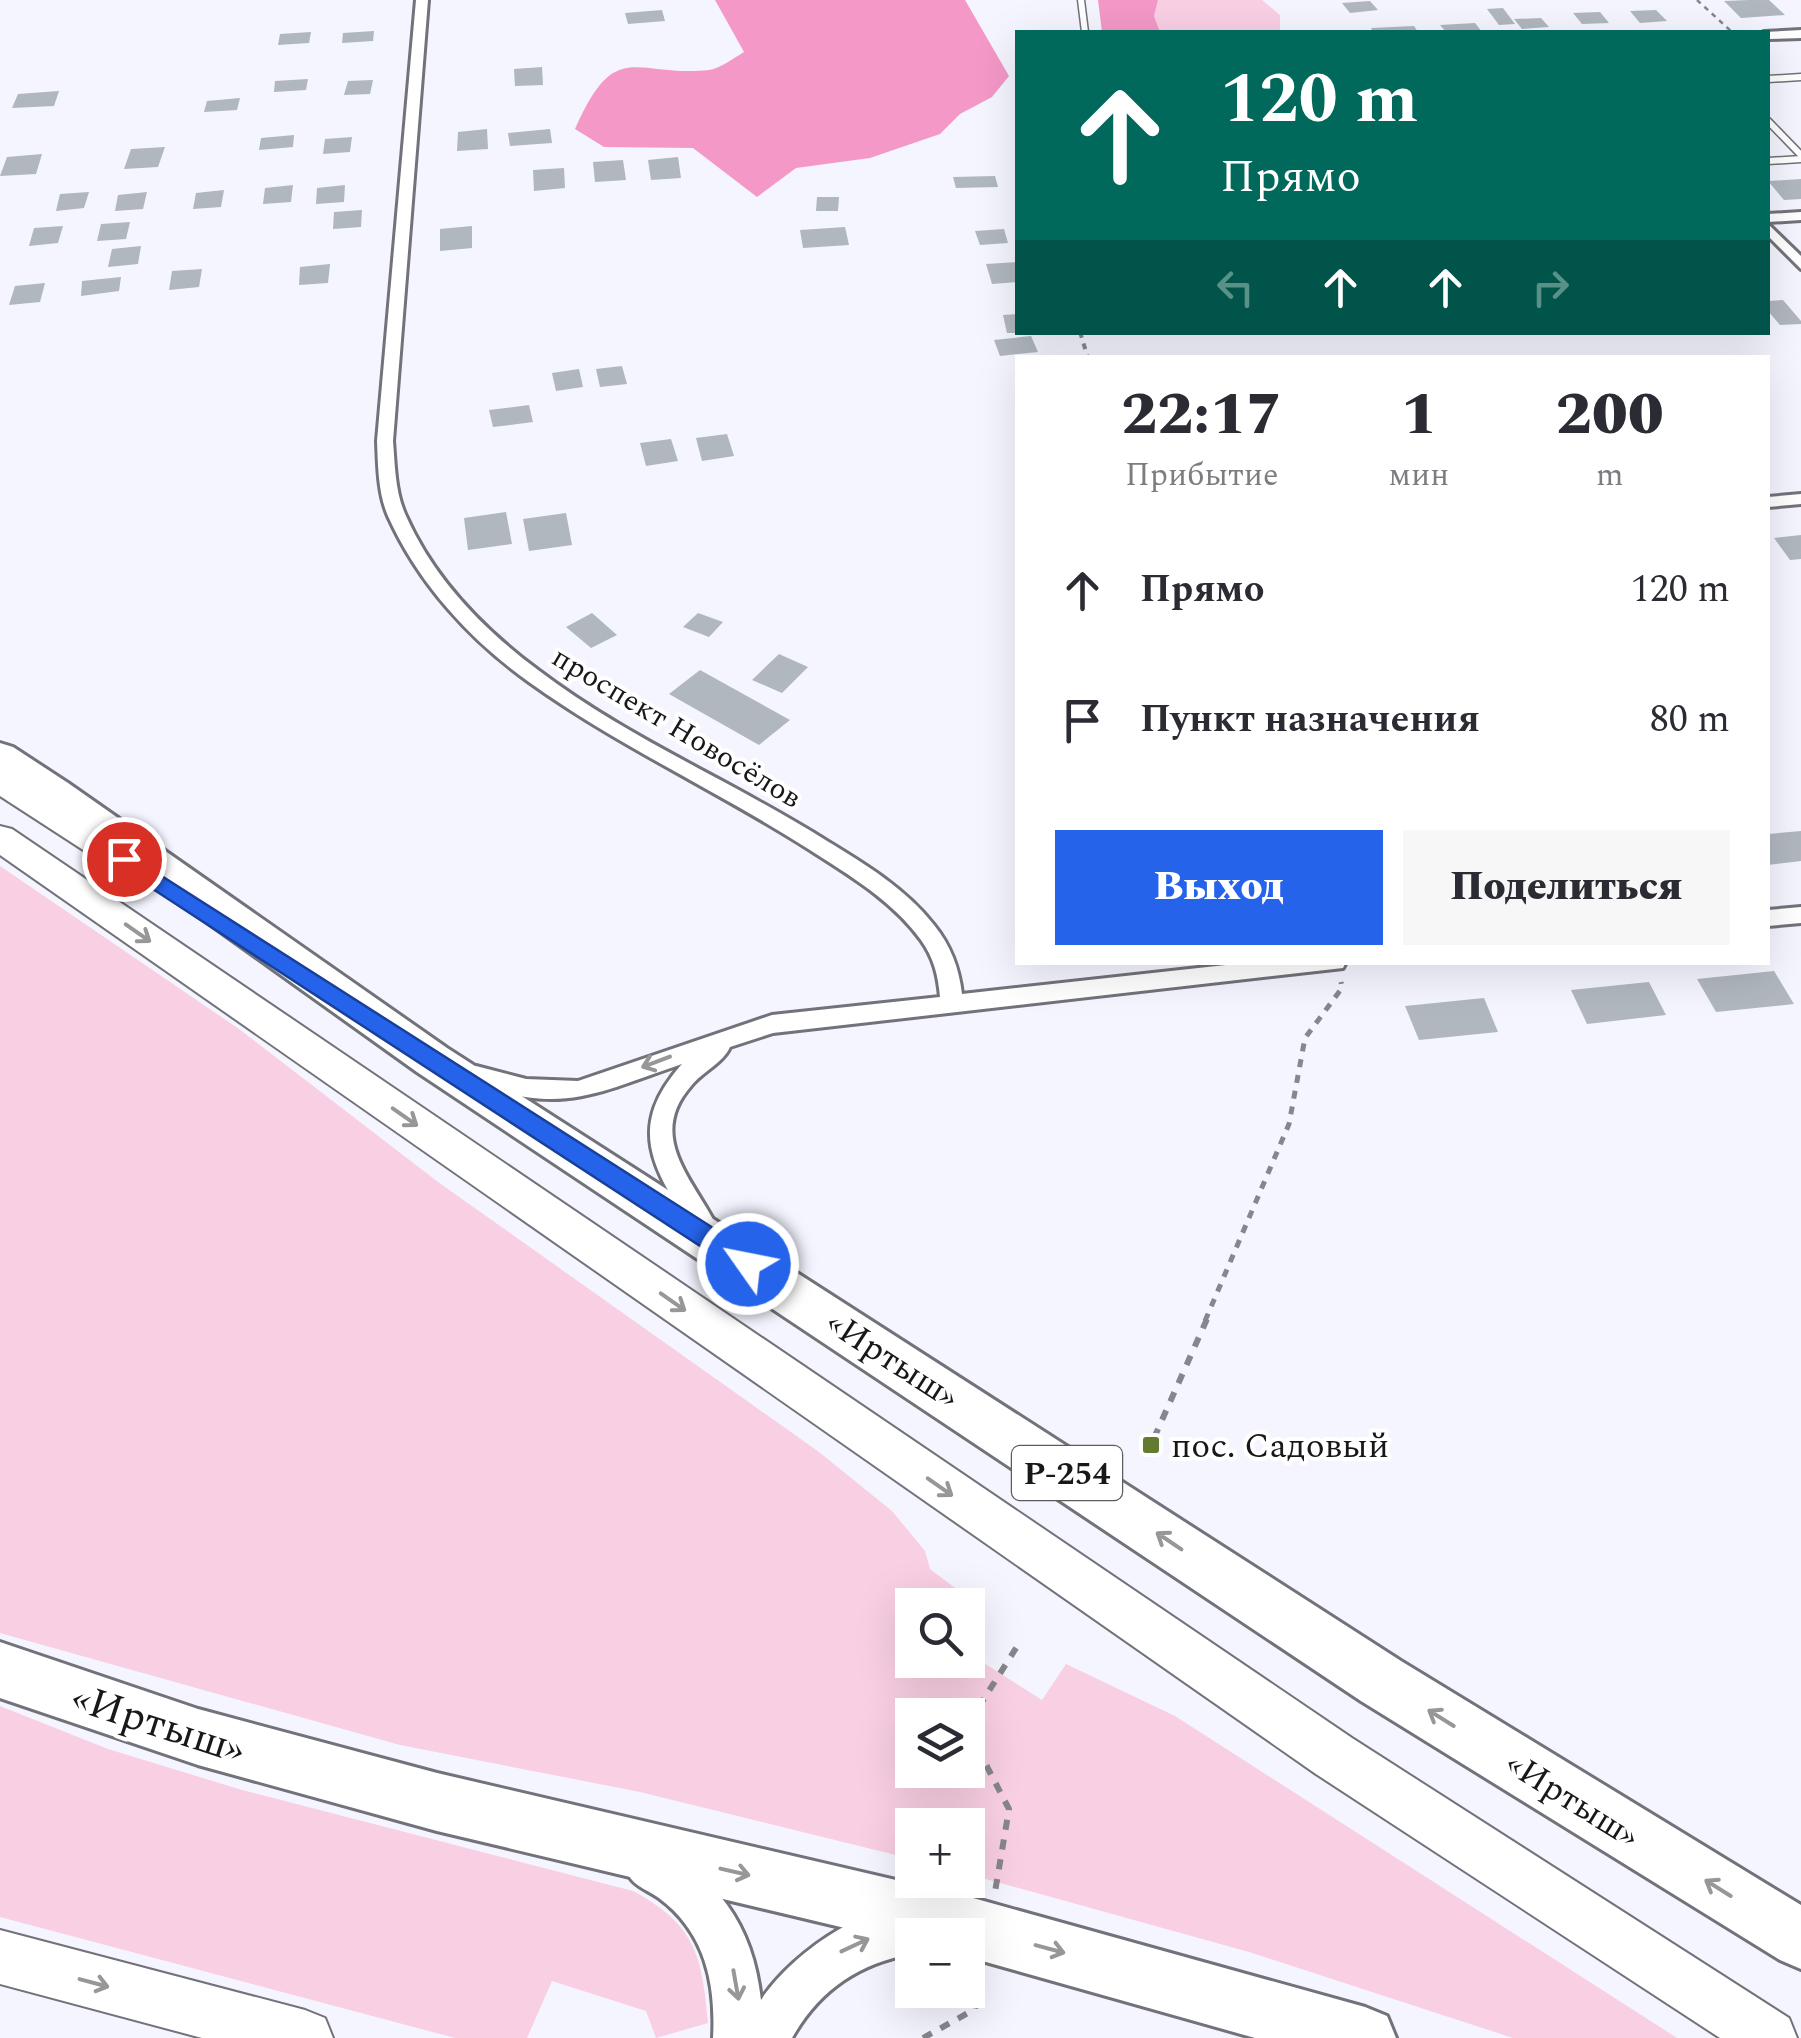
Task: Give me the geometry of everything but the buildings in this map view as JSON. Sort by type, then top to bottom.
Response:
[{"type":"highway","name":"«Иртыш»","points":[[0,756],[95,819],[339,998],[432,1060],[1381,1681],[1801,1940]]},
{"type":"highway","name":"«Иртыш»","points":[[0,1670],[198,1737],[438,1802],[931,1918]]},
{"type":"highway","name":"«Иртыш»","points":[[985,1931],[1365,2038]]},
{"type":"main road","points":[[0,780],[339,998]]},
{"type":"main road","points":[[0,838],[1318,1746],[1770,2038]]},
{"type":"main road","points":[[198,1737],[320,1786],[654,1870],[690,1894],[728,1953],[738,1987],[737,2038]]},
{"type":"main road","points":[[764,2038],[794,1993],[844,1948],[895,1933]]},
{"type":"main road","points":[[0,1957],[305,2038]]},
{"type":"street","name":"проспект Новосёлов","points":[[422,0],[386,442],[396,512],[410,546],[464,616],[560,693],[628,737],[806,836],[878,885],[918,922],[944,960],[952,1005]]},
{"type":"street","points":[[1770,36],[1801,34]]},
{"type":"street","points":[[1770,218],[1801,216]]},
{"type":"street","points":[[1770,230],[1801,265]]},
{"type":"street","points":[[1770,502],[1801,499]]},
{"type":"street","points":[[1770,918],[1801,915]]},
{"type":"street","points":[[432,1060],[517,1090],[578,1090],[748,1030],[810,1018],[1338,969]]},
{"type":"street","points":[[716,1243],[671,1177],[661,1148],[662,1117],[673,1086],[691,1066],[748,1030]]},
{"type":"lane","points":[[1081,0],[1086,30]]},
{"type":"lane","points":[[1770,79],[1801,77]]},
{"type":"lane","points":[[1770,122],[1801,157]]},
{"type":"lane","points":[[1770,161],[1801,157]]},
{"type":"path","points":[[1697,0],[1730,30]]},
{"type":"path","points":[[1154,1438],[1266,1184],[1288,1124],[1305,1038],[1342,988],[1338,969]]},
{"type":"path","points":[[984,1698],[1018,1645]]},
{"type":"shaded area","points":[[715,0],[965,0],[1009,76],[992,97],[960,114],[940,134],[870,158],[796,168],[757,197],[693,148],[604,147],[575,129],[589,100],[616,72],[630,68],[709,70],[744,52]]},
{"type":"shaded area","points":[[1098,0],[1158,0],[1154,16],[1159,30],[1102,30]]},
{"type":"shaded area","points":[[1158,0],[1262,0],[1280,15],[1280,30],[1159,30],[1154,16]]},
{"type":"shaded area","points":[[0,866],[239,1029],[438,1182],[819,1452],[892,1511],[925,1551],[930,1569],[955,1588],[895,1588],[895,1678],[985,1678],[985,1664],[1042,1700],[1066,1664],[1175,1716],[1677,2038],[1513,2038],[1249,1952],[985,1879],[985,1808],[895,1808],[895,1855],[640,1792],[400,1745],[0,1633]]},
{"type":"shaded area","points":[[0,1706],[108,1749],[242,1790],[633,1891],[670,1917],[692,1945],[703,1979],[708,2023],[656,2038],[646,2011],[552,1981],[527,2038],[455,2038],[0,1917]]},
{"type":"place","name":"пос. Садовый","points":[[1151,1445]]},
{"type":"route","points":[[124,859],[748,1264]]}]
